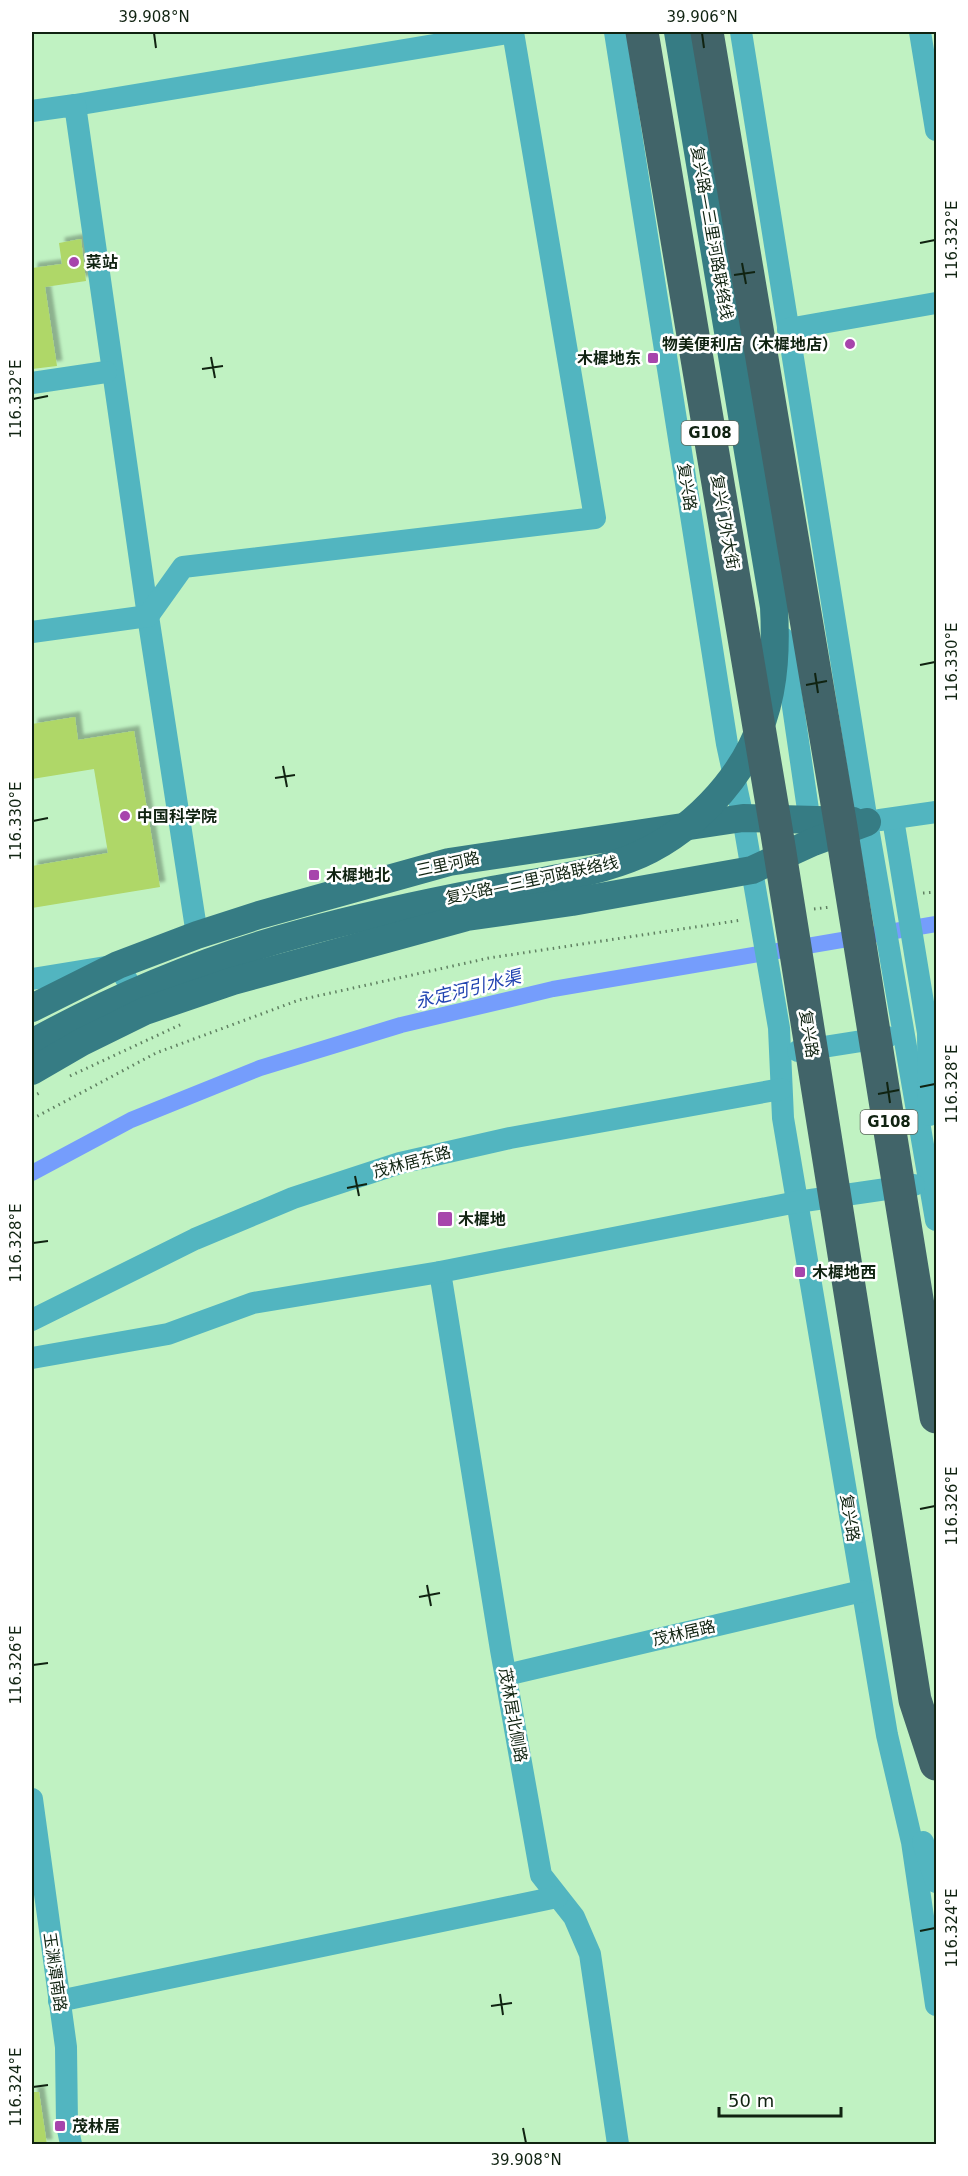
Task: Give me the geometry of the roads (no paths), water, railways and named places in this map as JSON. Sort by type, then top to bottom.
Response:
[{"type":"highway","name":"复兴门外大街","points":[[642,32],[777,834]]},
{"type":"highway","name":"G108","points":[[707,32],[845,826],[936,1417]]},
{"type":"highway","name":"复兴路","points":[[777,834],[915,1700],[936,1764]]},
{"type":"main road","name":"复兴路—三里河路联络线","points":[[32,1043],[113,1002],[163,981],[272,942],[376,914],[581,873],[631,858],[667,839],[695,818],[712,802],[738,768],[762,722],[767,704],[776,641],[774,607],[678,32]]},
{"type":"main road","name":"三里河路","points":[[32,1008],[118,965],[197,935],[259,915],[449,862],[743,818],[845,826]]},
{"type":"main road","points":[[37,1081],[82,1042],[145,1011],[232,981],[467,917],[572,902],[752,870],[845,826]]},
{"type":"main road","points":[[449,862],[467,875],[472,898],[467,917]]},
{"type":"street","points":[[32,111],[513,32],[595,518],[183,567],[148,616],[32,632]]},
{"type":"street","name":"复兴路","points":[[615,32],[727,744],[752,870],[750,913],[779,1028],[783,1118],[887,1735],[912,1842],[936,2005]]},
{"type":"street","points":[[741,32],[835,619],[845,826]]},
{"type":"street","points":[[920,32],[930,54],[936,130]]},
{"type":"street","points":[[75,105],[148,616],[197,935]]},
{"type":"street","points":[[788,329],[936,303]]},
{"type":"street","points":[[32,383],[106,372]]},
{"type":"street","points":[[711,639],[835,619]]},
{"type":"street","points":[[781,627],[845,826],[879,891],[936,1220]]},
{"type":"street","points":[[845,826],[936,812]]},
{"type":"street","points":[[845,826],[899,854],[909,890],[924,1005],[932,1032],[930,1182]]},
{"type":"street","points":[[32,979],[118,965],[145,1011]]},
{"type":"street","points":[[780,1053],[932,1032]]},
{"type":"street","name":"茂林居东路","points":[[32,1320],[195,1239],[293,1198],[400,1163],[510,1138],[781,1089]]},
{"type":"street","points":[[32,1358],[168,1334],[253,1303],[440,1272],[797,1202],[930,1182]]},
{"type":"street","name":"茂林居北侧路","points":[[440,1272],[541,1875],[574,1917],[590,1954],[618,2145]]},
{"type":"street","name":"茂林居路","points":[[506,1675],[862,1591]]},
{"type":"street","points":[[887,1735],[936,1882]]},
{"type":"street","name":"玉渊潭南路","points":[[32,1799],[66,2047],[67,2125],[70,2145]]},
{"type":"street","points":[[912,1842],[936,1922]]},
{"type":"street","points":[[59,2001],[557,1897]]},
{"type":"waterway","name":"永定河引水渠","points":[[32,1173],[131,1120],[260,1068],[401,1025],[553,989],[936,924]]},
{"type":"place","name":"菜站","points":[[74,262]]},
{"type":"place","name":"物美便利店（木樨地店）","points":[[850,344]]},
{"type":"place","name":"木樨地东","points":[[653,358]]},
{"type":"place","name":"中国科学院","points":[[125,816]]},
{"type":"place","name":"木樨地北","points":[[314,875]]},
{"type":"place","name":"木樨地","points":[[445,1219]]},
{"type":"place","name":"木樨地西","points":[[800,1272]]},
{"type":"place","name":"茂林居","points":[[60,2126]]}]
